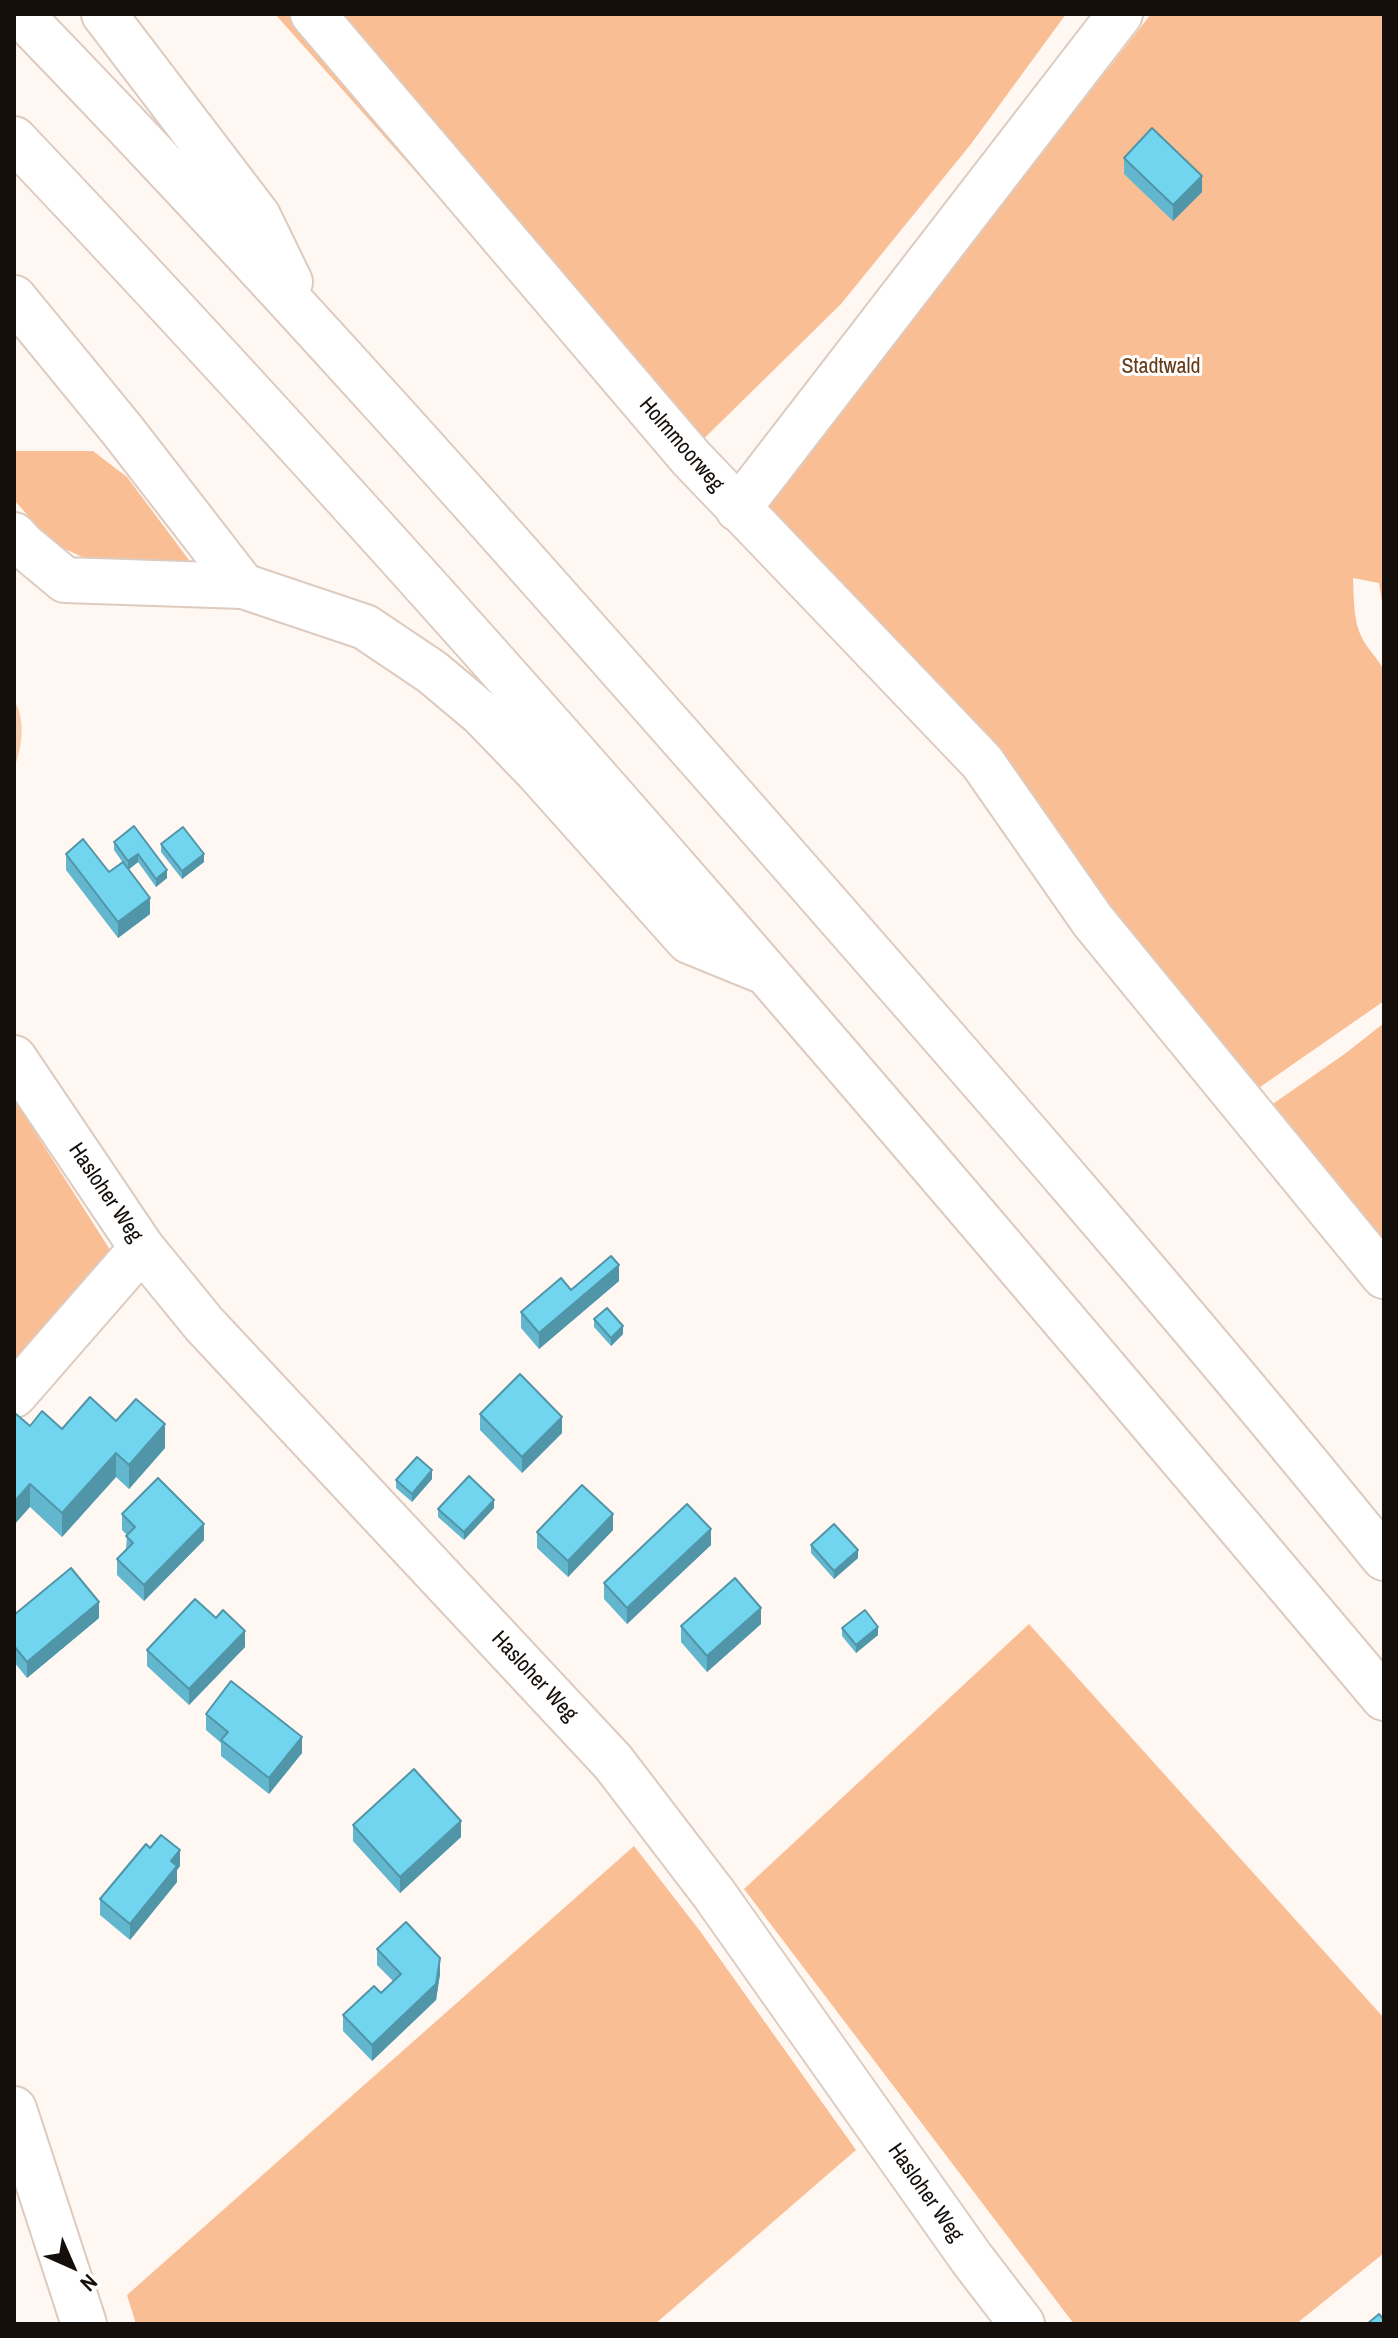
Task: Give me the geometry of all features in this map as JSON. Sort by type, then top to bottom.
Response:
[{"type":"main road","points":[[20,14],[311,324],[644,695],[1023,1126],[1384,1558]]},
{"type":"main road","points":[[104,14],[258,216],[311,324]]},
{"type":"main road","name":"Holmmoorweg","points":[[313,14],[691,458],[738,509],[1120,14]]},
{"type":"main road","points":[[14,139],[420,579],[769,974],[973,1210],[1384,1698]]},
{"type":"main road","points":[[14,298],[123,431],[243,586]]},
{"type":"main road","points":[[738,509],[982,762],[1093,921],[1384,1276]]},
{"type":"main road","points":[[14,535],[65,580],[243,586],[365,627],[432,672],[482,714],[689,941],[769,974]]},
{"type":"main road","name":"Hasloher Weg","points":[[14,1058],[142,1248],[204,1324],[613,1762],[714,1894],[972,2259],[1022,2324]]},
{"type":"main road","points":[[14,1395],[142,1248]]},
{"type":"main road","points":[[14,2109],[84,2324]]},
{"type":"green space","points":[[275,14],[1066,14],[971,144],[841,304],[677,465]]},
{"type":"green space","name":"Stadtwald","points":[[1151,14],[1384,14],[1384,614],[1379,583],[1353,578],[1354,609],[1359,631],[1384,671],[1384,1001],[1253,1092],[756,504],[904,329]]},
{"type":"green space","points":[[14,451],[93,451],[127,477],[192,564],[91,561],[63,548],[41,530],[14,500]]},
{"type":"green space","points":[[1384,1023],[1384,1252],[1267,1108]]},
{"type":"green space","points":[[14,1099],[114,1256],[14,1371]]},
{"type":"green space","points":[[1029,1624],[1384,2018],[1384,2253],[1296,2324],[1074,2324],[744,1889]]},
{"type":"green space","points":[[634,1846],[700,1931],[856,2150],[655,2324],[136,2324],[127,2295]]},
{"type":"shaded area","points":[[14,700],[22,734],[14,768]]},
{"type":"building","points":[[1152,128],[1202,176],[1173,205],[1124,158]]},
{"type":"building","points":[[134,826],[167,870],[156,879],[138,854],[128,861],[114,842]]},
{"type":"building","points":[[183,827],[204,854],[182,871],[161,844]]},
{"type":"building","points":[[83,839],[109,872],[123,862],[150,898],[118,922],[66,854]]},
{"type":"building","points":[[611,1256],[619,1265],[539,1333],[521,1312],[561,1278],[571,1290]]},
{"type":"building","points":[[607,1308],[623,1326],[611,1338],[594,1319]]},
{"type":"building","points":[[520,1374],[562,1417],[522,1457],[480,1414]]},
{"type":"building","points":[[90,1397],[116,1421],[136,1399],[165,1424],[129,1465],[116,1453],[62,1513],[30,1484],[14,1502],[14,1416],[16,1414],[30,1426],[42,1411],[62,1429]]},
{"type":"building","points":[[417,1457],[432,1470],[412,1494],[396,1480]]},
{"type":"building","points":[[469,1476],[494,1500],[464,1532],[438,1509]]},
{"type":"building","points":[[158,1478],[204,1524],[144,1585],[117,1559],[133,1543],[126,1536],[135,1527],[122,1514]]},
{"type":"building","points":[[582,1485],[613,1514],[568,1561],[537,1532]]},
{"type":"building","points":[[687,1504],[711,1529],[627,1608],[604,1583]]},
{"type":"building","points":[[834,1524],[858,1550],[834,1571],[811,1545]]},
{"type":"building","points":[[71,1568],[99,1602],[27,1662],[14,1646],[14,1615]]},
{"type":"building","points":[[735,1578],[761,1608],[707,1656],[681,1626]]},
{"type":"building","points":[[195,1599],[216,1618],[223,1610],[245,1631],[189,1689],[147,1650]]},
{"type":"building","points":[[865,1610],[878,1627],[856,1645],[842,1628]]},
{"type":"building","points":[[231,1681],[302,1737],[269,1778],[221,1740],[228,1732],[206,1714]]},
{"type":"building","points":[[414,1769],[461,1821],[400,1877],[353,1825]]},
{"type":"building","points":[[161,1835],[180,1850],[171,1861],[177,1866],[130,1924],[100,1899],[146,1844],[150,1848]]},
{"type":"building","points":[[406,1922],[440,1958],[436,1984],[372,2045],[343,2015],[374,1986],[381,1993],[401,1974],[377,1949]]},
{"type":"building","points":[[1379,2314],[1384,2324],[1367,2324]]}]
